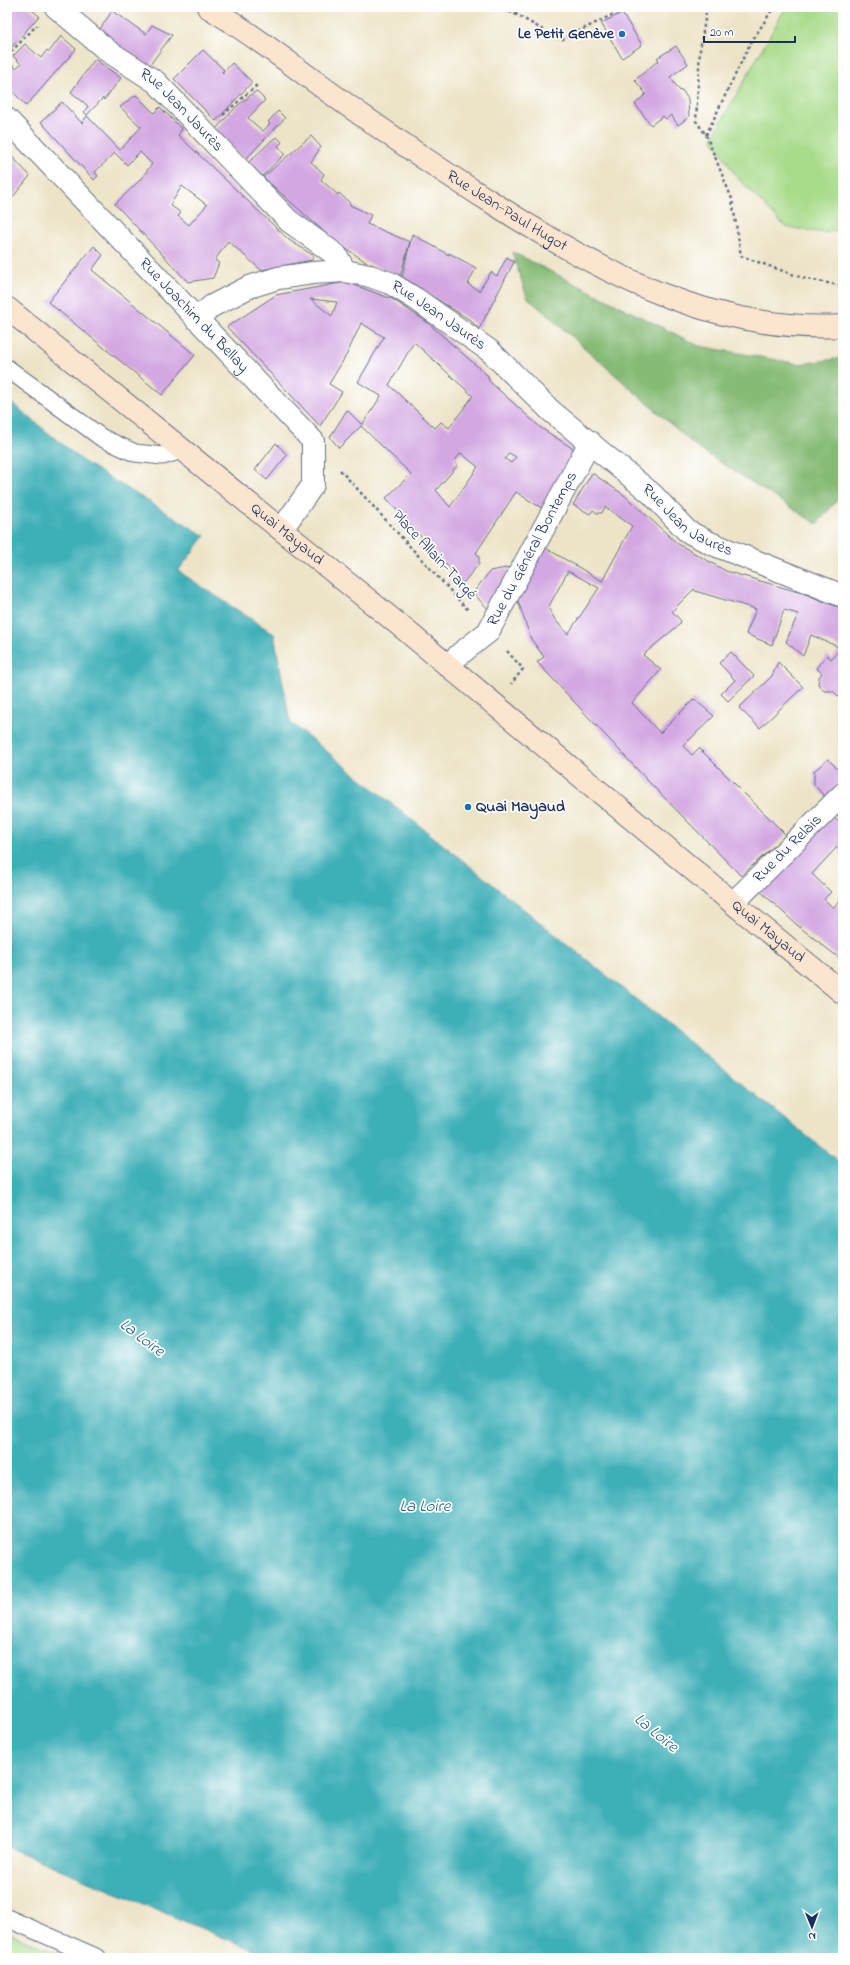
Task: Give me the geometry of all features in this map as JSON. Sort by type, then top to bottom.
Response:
[{"type":"main road","name":"Rue Jean-Paul Hugot","points":[[208,7],[249,33],[335,96],[451,176],[557,244],[629,281],[715,312],[762,323],[812,328],[843,326]]},
{"type":"main road","name":"Quai Mayaud","points":[[7,308],[282,529],[448,665],[733,904],[843,993]]},
{"type":"street","name":"Rue Jean Jaurès","points":[[56,7],[108,51],[156,82],[289,221],[336,255],[345,271],[370,276],[390,283],[422,302],[490,351],[551,411],[652,494],[687,531],[710,543],[843,596]]},
{"type":"street","name":"Rue Joachim du Bellay","points":[[7,119],[313,440]]},
{"type":"street","points":[[196,319],[212,306],[249,287],[278,278],[313,273],[345,271]]},
{"type":"street","points":[[282,529],[313,485],[313,440]]},
{"type":"street","name":"Rue du Général Bontemps","points":[[448,665],[488,632],[590,442]]},
{"type":"street","name":"Rue du Relais","points":[[733,904],[843,794]]},
{"type":"lane","points":[[7,368],[102,438],[135,453],[163,456],[182,450]]},
{"type":"lane","points":[[7,1918],[98,1958]]},
{"type":"path","points":[[498,7],[517,15],[561,40],[628,7]]},
{"type":"path","points":[[513,7],[517,15]]},
{"type":"path","points":[[707,7],[700,50],[696,121],[706,135],[732,199],[741,256],[803,278],[843,286]]},
{"type":"path","points":[[706,135],[750,44],[774,7]]},
{"type":"path","points":[[7,56],[38,24]]},
{"type":"path","points":[[204,132],[258,85]]},
{"type":"path","name":"Place Allain-Targé","points":[[313,440],[523,669],[495,704]]},
{"type":"green space","points":[[786,7],[843,7],[843,229],[824,233],[785,227],[736,176],[712,138]]},
{"type":"green space","points":[[512,252],[699,346],[799,364],[843,358],[843,493],[817,524],[698,448],[527,297]]},
{"type":"green space","points":[[7,1932],[69,1958],[7,1958]]},
{"type":"water","name":"La Loire","points":[[7,399],[84,462],[205,536],[178,571],[274,634],[290,722],[843,1165],[843,1958],[272,1958],[7,1847]]},
{"type":"building","points":[[7,7],[28,7],[39,16],[7,53]]},
{"type":"building","points":[[112,11],[146,34],[152,25],[172,35],[149,66],[98,32]]},
{"type":"building","name":"Le Petit Genève","points":[[622,13],[642,45],[622,58],[601,23]]},
{"type":"building","points":[[61,36],[76,49],[26,106],[7,85],[7,62],[8,61],[16,68],[21,64],[13,56],[25,44],[41,58],[47,50],[49,52]]},
{"type":"building","points":[[676,46],[688,64],[670,77],[688,99],[689,117],[678,125],[671,115],[666,119],[663,116],[651,125],[635,104],[646,94],[635,80],[659,60],[657,58]]},
{"type":"building","points":[[203,50],[224,70],[222,72],[223,73],[232,63],[252,82],[216,121],[174,79]]},
{"type":"building","points":[[95,59],[121,78],[104,100],[103,98],[87,115],[84,112],[88,106],[71,92]]},
{"type":"building","points":[[256,91],[265,100],[248,118],[263,131],[270,124],[268,122],[278,111],[285,118],[245,160],[214,131],[236,107]]},
{"type":"building","points":[[136,95],[154,113],[160,107],[182,129],[178,135],[289,240],[314,256],[312,260],[261,270],[228,241],[215,260],[219,263],[213,278],[188,282],[115,204],[140,180],[152,164],[140,152],[127,165],[115,153],[95,172],[98,176],[94,180],[41,122],[62,102],[82,123],[87,116],[120,150],[141,127],[120,107]],"holes":[[[182,186],[207,205],[189,225],[178,216],[181,213],[170,205]]]},
{"type":"building","points":[[311,136],[321,147],[311,162],[324,174],[321,180],[338,195],[339,193],[350,203],[350,205],[371,215],[367,224],[410,242],[400,276],[366,262],[332,239],[263,177]]},
{"type":"building","points":[[277,137],[282,142],[278,146],[285,154],[262,176],[248,163]]},
{"type":"building","points":[[7,151],[30,176],[7,204]]},
{"type":"building","points":[[412,234],[476,268],[468,284],[479,291],[491,272],[497,276],[507,257],[514,262],[479,329],[470,320],[402,277]]},
{"type":"building","points":[[94,246],[103,255],[92,270],[195,355],[162,395],[48,302]]},
{"type":"building","points":[[346,282],[392,299],[427,322],[488,376],[489,381],[541,428],[575,450],[543,509],[516,492],[476,553],[479,556],[479,564],[463,583],[386,498],[411,474],[361,426],[339,448],[330,437],[347,410],[362,425],[381,396],[358,382],[384,337],[361,323],[347,354],[329,384],[342,392],[320,426],[227,327],[276,295]],"holes":[[[310,299],[337,302],[332,316]],[[414,342],[473,396],[449,428],[441,422],[435,428],[389,385]],[[461,453],[478,467],[450,507],[436,490],[458,465],[454,461]],[[509,453],[516,457],[511,463],[505,459]]]},
{"type":"building","points":[[276,443],[287,455],[267,480],[255,470]]},
{"type":"building","points":[[592,473],[624,495],[678,544],[726,571],[805,594],[843,609],[843,701],[833,691],[824,691],[818,684],[819,677],[822,673],[816,668],[827,655],[831,659],[841,648],[811,635],[803,656],[786,642],[798,614],[784,610],[772,645],[746,634],[756,609],[695,591],[694,589],[672,611],[681,621],[680,624],[643,655],[661,670],[632,703],[660,733],[694,699],[714,716],[683,746],[692,755],[699,748],[786,835],[741,876],[648,781],[537,662],[544,657],[531,639],[517,598],[544,547],[602,581],[632,526],[605,507],[602,513],[597,513],[593,510],[590,514],[573,505]],"holes":[[[568,571],[599,588],[568,634],[556,621],[548,608]]]},
{"type":"building","points":[[511,567],[488,609],[473,593],[490,571]]},
{"type":"building","points":[[731,652],[754,676],[728,701],[721,694],[735,680],[719,663]]},
{"type":"building","points":[[778,662],[803,687],[760,728],[739,708],[772,676]]},
{"type":"building","points":[[828,759],[843,775],[843,782],[826,798],[814,785],[814,771]]},
{"type":"building","points":[[832,816],[839,822],[843,819],[843,854],[837,847],[812,874],[831,892],[824,899],[833,908],[843,897],[843,961],[797,925],[758,889]]},
{"type":"place","name":"Le Petit Genève","points":[[622,34]]},
{"type":"place","name":"Quai Mayaud","points":[[468,807]]}]
